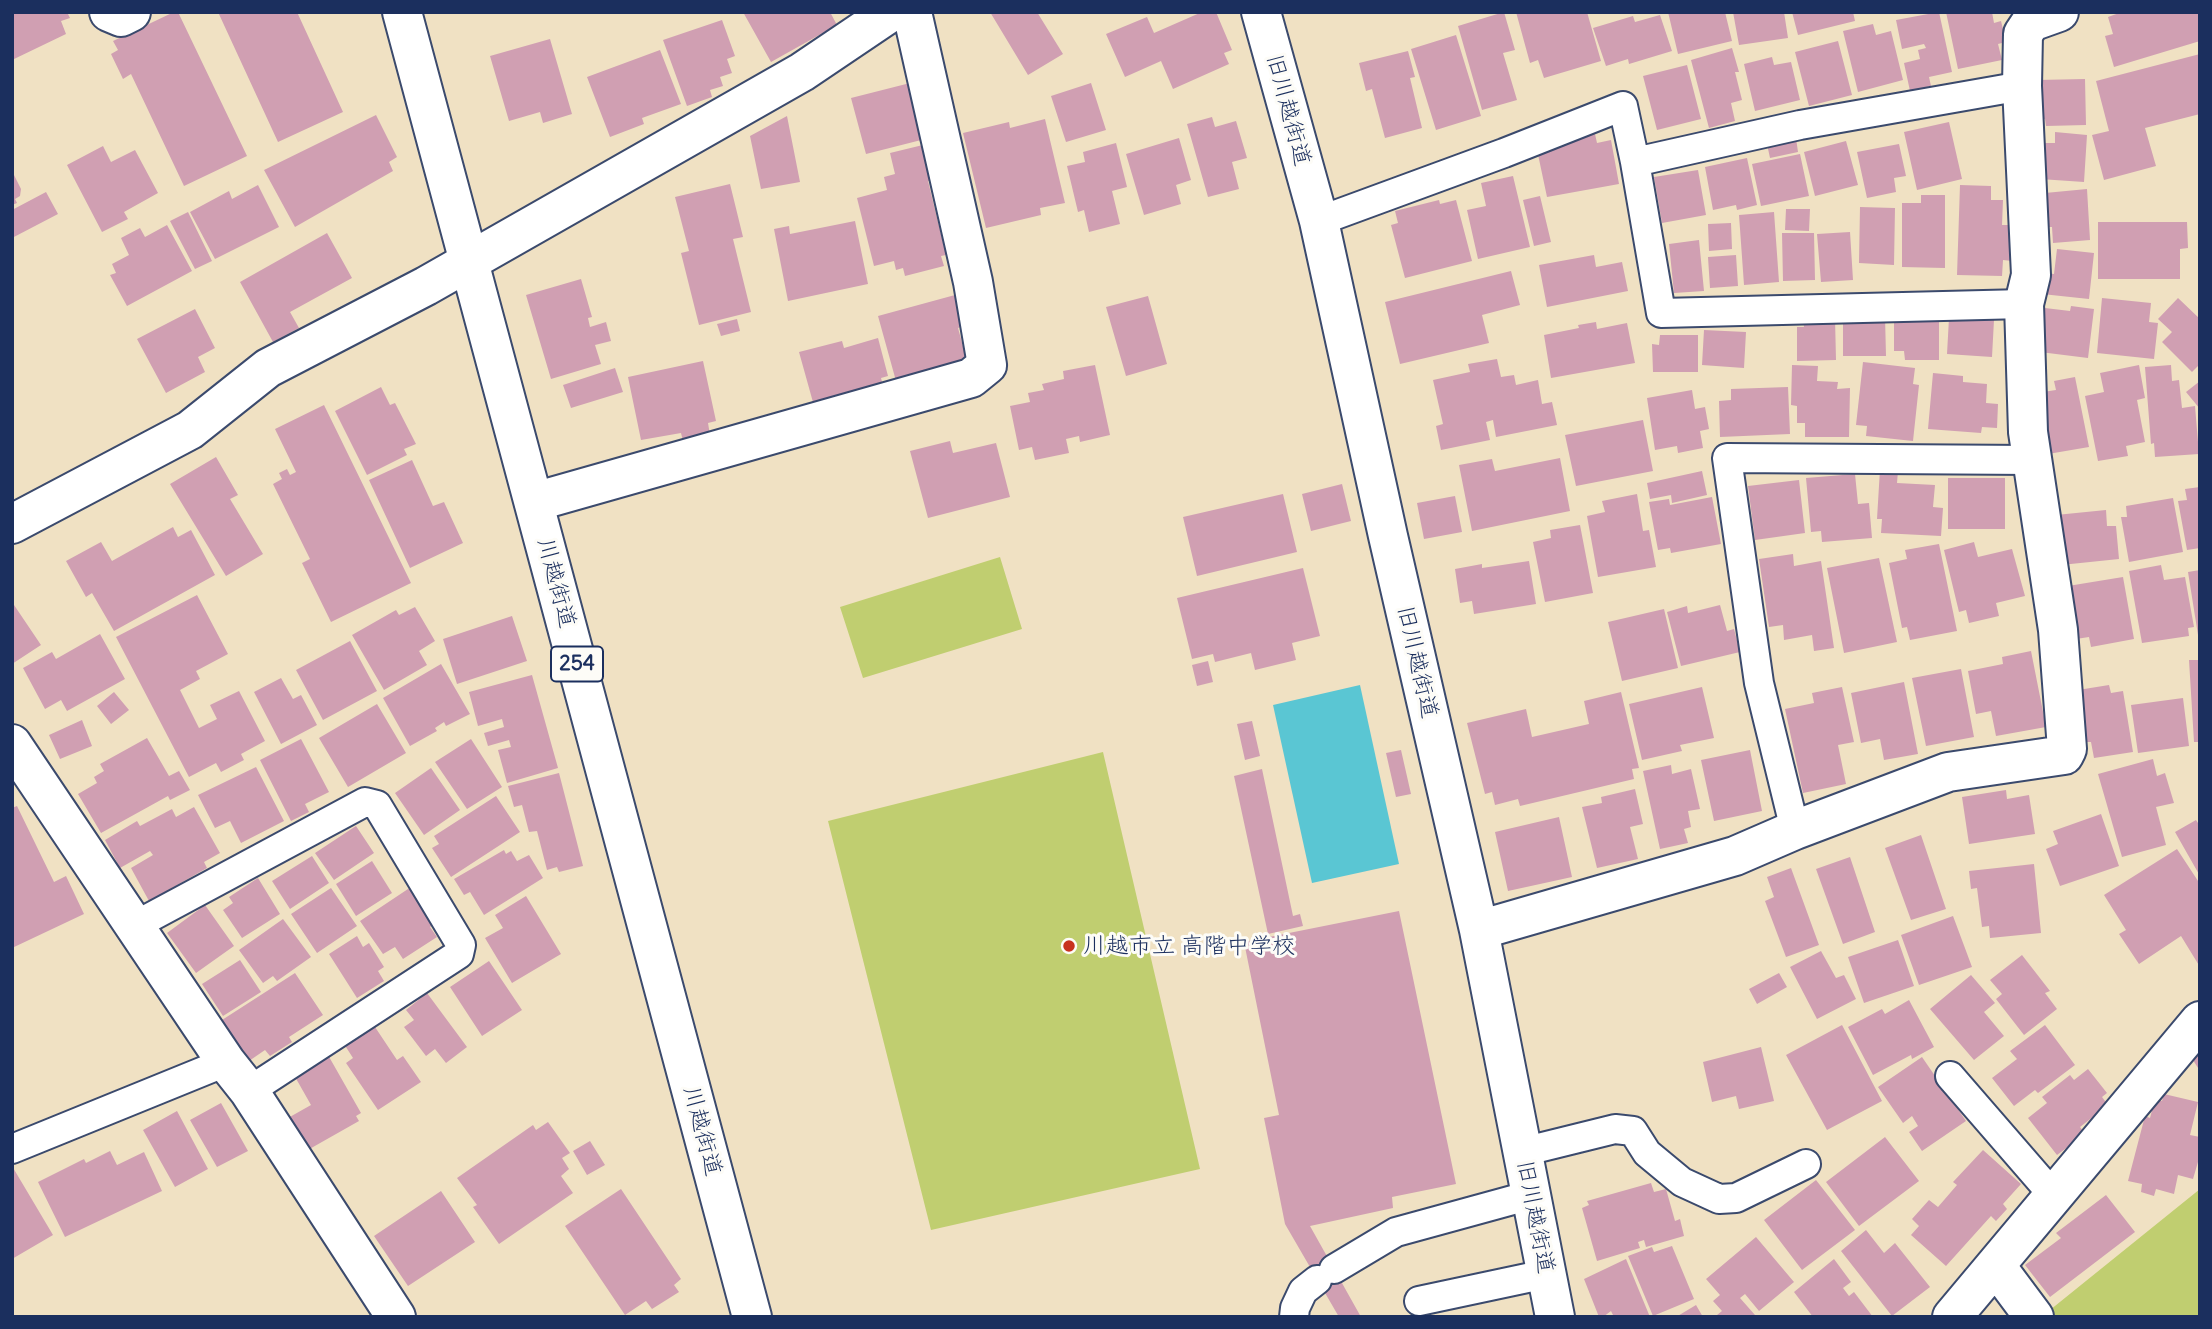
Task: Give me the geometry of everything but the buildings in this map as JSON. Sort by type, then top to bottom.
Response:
[{"type":"main road","points":[[109,12],[121,17],[131,12]]},
{"type":"main road","name":"川越街道","points":[[402,12],[752,1317]]},
{"type":"main road","points":[[12,524],[190,430],[268,368],[469,262],[802,72],[891,12]]},
{"type":"main road","points":[[534,502],[971,378],[987,365],[972,282],[912,12]]},
{"type":"main road","name":"旧川越街道","points":[[1261,12],[1319,221],[1394,564],[1479,930],[1555,1317]]},
{"type":"main road","points":[[1479,930],[1735,856],[1795,830],[1948,772],[2064,755],[2067,749],[2058,631],[2028,432],[2024,304],[2031,275],[2022,86],[2022,34],[2031,22],[2059,12]]},
{"type":"main road","points":[[12,744],[396,1317]]},
{"type":"main road","points":[[1952,1317],[2200,1021]]},
{"type":"main road","points":[[1996,1266],[2034,1317]]},
{"type":"lane","points":[[1635,162],[1800,125],[2022,86]]},
{"type":"lane","points":[[1319,221],[1623,106],[1661,313],[2024,304]]},
{"type":"lane","points":[[1795,830],[1759,683],[1727,458],[2033,460]]},
{"type":"lane","points":[[12,1149],[237,1077],[459,954],[461,945],[377,805],[365,802],[134,926]]},
{"type":"lane","points":[[1950,1076],[2054,1196]]},
{"type":"lane","points":[[1522,1152],[1615,1129],[1633,1131],[1647,1153],[1682,1182],[1719,1199],[1737,1199],[1806,1164]]},
{"type":"lane","points":[[1294,1317],[1294,1308],[1303,1291],[1396,1232],[1531,1195]]},
{"type":"lane","points":[[1419,1301],[1546,1273]]},
{"type":"green space","points":[[1000,557],[1022,629],[863,678],[840,607]]},
{"type":"green space","points":[[1103,752],[1200,1169],[931,1230],[828,821]]},
{"type":"green space","points":[[2200,1189],[2200,1317],[2055,1317],[2050,1310]]},
{"type":"water","points":[[1360,685],[1399,864],[1312,883],[1273,705]]},
{"type":"place","name":"川越市立 高階中学校","points":[[1069,946]]}]
